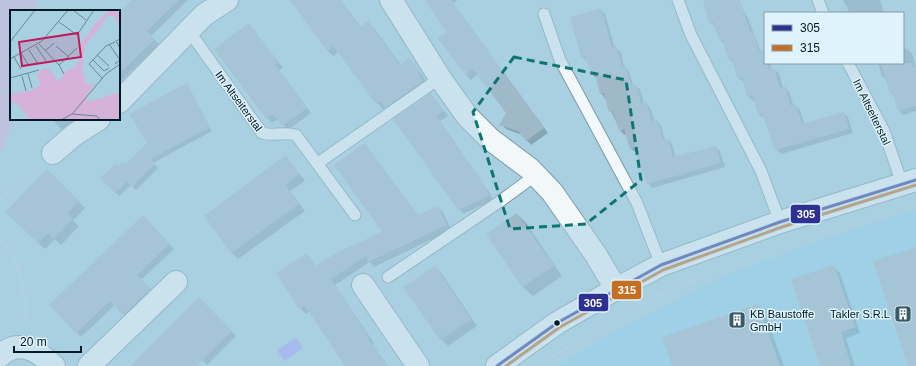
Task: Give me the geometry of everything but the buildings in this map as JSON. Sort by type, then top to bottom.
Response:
[{"type":"street","points":[[120,101],[204,15],[227,0]]},
{"type":"street","points":[[391,0],[440,78],[467,116],[481,130],[536,175],[552,192],[596,255],[616,289]]},
{"type":"street","points":[[54,153],[74,135],[97,120]]},
{"type":"street","name":"Im Altseiterstal","points":[[497,366],[557,323],[661,265],[780,222],[909,182]]},
{"type":"street","points":[[89,366],[176,282]]},
{"type":"street","points":[[363,285],[418,366]]},
{"type":"street","points":[[0,356],[17,347],[28,347],[54,366]]},
{"type":"lane","points":[[678,0],[691,36],[762,170],[780,222]]},
{"type":"lane","points":[[818,0],[823,12]]},
{"type":"lane","points":[[544,14],[560,60],[637,203],[661,265]]},
{"type":"lane","name":"Im Altseiterstal","points":[[189,31],[262,133],[267,135],[289,133],[296,135],[318,163],[354,215]]},
{"type":"lane","name":"Im Altseiterstal","points":[[849,64],[909,182]]},
{"type":"lane","points":[[318,163],[440,78]]},
{"type":"lane","points":[[388,277],[536,175]]},
{"type":"path","points":[[0,199],[54,153]]},
{"type":"path","points":[[0,239],[11,251],[22,279],[28,347]]},
{"type":"path","points":[[545,361],[638,306],[707,274]]},
{"type":"highlighted area","points":[[514,57],[626,80],[641,180],[586,224],[510,229],[473,112]]},
{"type":"shaded area","points":[[0,0],[38,0],[36,10],[10,10],[10,120],[14,120],[0,155]]},
{"type":"shaded area","points":[[916,209],[916,366],[558,366],[608,335],[715,279],[821,240]]},
{"type":"water","points":[[296,338],[303,348],[284,361],[277,350]]},
{"type":"transit line","name":"305","points":[[497,366],[557,323],[661,265],[780,222],[916,180]]},
{"type":"transit line","name":"315","points":[[506,366],[560,327],[663,270],[782,227],[916,185]]},
{"type":"place","name":"Takler S.R.L","points":[[903,314]]},
{"type":"place","name":"KB Baustoffe GmbH","points":[[737,320]]}]
